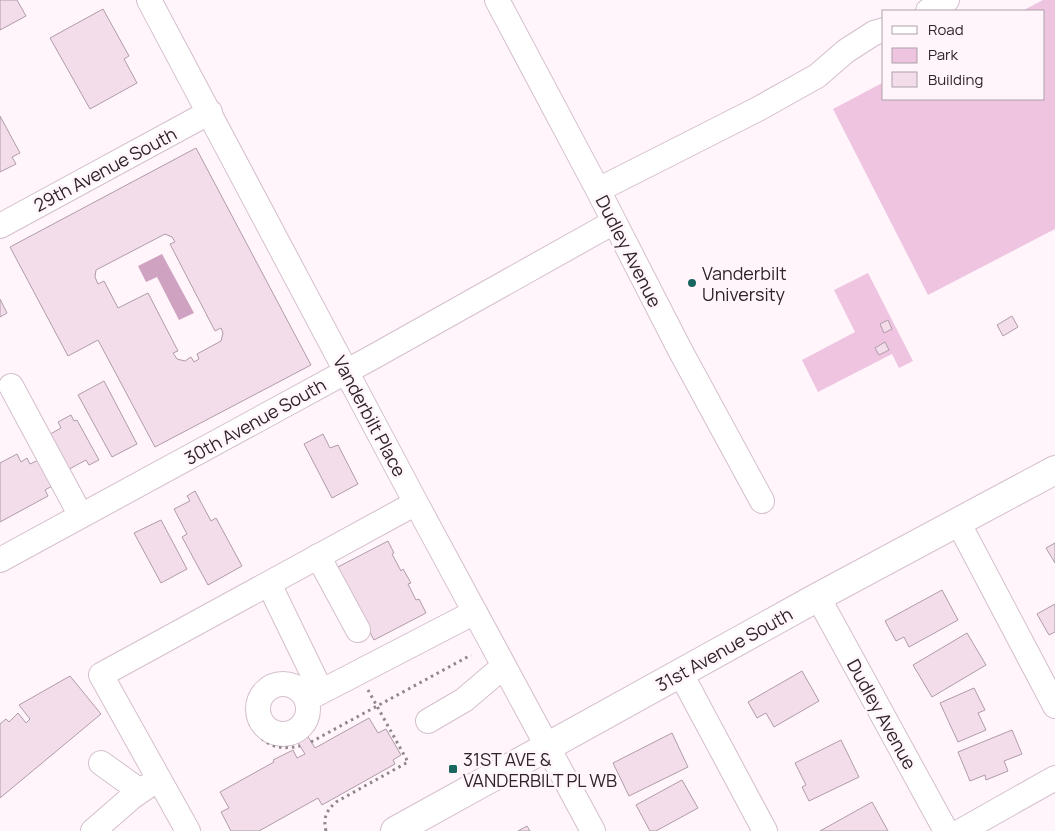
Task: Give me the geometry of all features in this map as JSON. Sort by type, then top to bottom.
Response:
[{"type":"main road","name":"31st Avenue South","points":[[395,831],[547,746],[1055,470]]},
{"type":"street","name":"Vanderbilt Place","points":[[150,0],[416,503],[593,831]]},
{"type":"street","name":"Dudley Avenue","points":[[497,0],[680,350],[762,501]]},
{"type":"street","points":[[930,10],[948,0]]},
{"type":"street","points":[[598,190],[758,109],[817,76],[846,52],[882,31]]},
{"type":"street","name":"29th Avenue South","points":[[0,226],[210,112]]},
{"type":"street","name":"30th Avenue South","points":[[1,556],[81,516],[347,372],[614,222]]},
{"type":"street","points":[[11,386],[81,516]]},
{"type":"street","points":[[188,831],[149,785],[101,675],[416,503]]},
{"type":"street","points":[[958,522],[1055,706]]},
{"type":"street","points":[[318,556],[358,630]]},
{"type":"street","points":[[268,584],[314,695],[302,727],[292,733],[283,735],[275,733],[255,721],[260,699],[264,692],[274,685],[295,686],[304,694],[314,695],[475,612]]},
{"type":"street","name":"Dudley Avenue","points":[[818,598],[946,831]]},
{"type":"street","points":[[428,721],[464,700],[504,666]]},
{"type":"street","points":[[681,674],[765,831]]},
{"type":"street","points":[[101,763],[149,785]]},
{"type":"street","points":[[961,831],[1055,778]]},
{"type":"street","points":[[93,831],[149,785]]},
{"type":"path","points":[[311,742],[471,655]]},
{"type":"path","points":[[326,831],[325,816],[328,809],[336,802],[408,762],[358,672]]},
{"type":"path","points":[[255,721],[257,735],[268,744],[284,748],[300,746]]},
{"type":"green space","points":[[1043,0],[1055,0],[1055,229],[928,295],[833,109],[882,83],[882,100],[1045,100],[1045,10],[1024,10]]},
{"type":"green space","points":[[868,273],[913,361],[899,368],[892,354],[818,392],[802,360],[855,332],[834,290]]},
{"type":"shaded area","points":[[162,254],[194,313],[179,320],[157,277],[146,282],[138,266]]},
{"type":"building","points":[[0,0],[17,0],[26,16],[0,30]]},
{"type":"building","points":[[103,9],[129,56],[124,59],[137,83],[90,109],[50,38]]},
{"type":"building","points":[[0,116],[20,153],[12,157],[16,164],[0,172]]},
{"type":"building","points":[[196,148],[311,365],[155,447],[98,340],[68,356],[10,247]],"holes":[[[165,234],[172,237],[175,242],[170,244],[215,331],[221,328],[223,333],[221,341],[197,354],[199,359],[194,362],[191,357],[185,361],[177,359],[173,353],[178,351],[148,293],[118,308],[104,281],[98,284],[95,277],[96,270]]]},
{"type":"building","points":[[0,299],[7,313],[0,317]]},
{"type":"building","points":[[1012,316],[1018,327],[1003,336],[997,325]]},
{"type":"building","points":[[888,320],[892,329],[884,333],[880,324]]},
{"type":"building","points":[[885,342],[889,350],[879,355],[875,348]]},
{"type":"building","points":[[104,381],[137,444],[112,457],[78,395]]},
{"type":"building","points":[[71,415],[74,421],[77,420],[99,460],[89,465],[86,460],[64,472],[45,437],[61,428],[58,422]]},
{"type":"building","points":[[323,434],[330,448],[338,445],[358,484],[332,498],[304,444]]},
{"type":"building","points":[[17,454],[21,462],[27,458],[30,464],[43,458],[56,484],[45,490],[48,496],[0,522],[0,463]]},
{"type":"building","points":[[195,491],[211,521],[216,518],[242,566],[208,585],[182,537],[187,534],[174,509],[190,501],[187,496]]},
{"type":"building","points":[[161,520],[187,569],[161,583],[134,533]]},
{"type":"building","points":[[388,541],[401,571],[403,569],[411,583],[408,584],[416,600],[419,599],[426,613],[374,640],[336,568]]},
{"type":"building","points":[[1055,543],[1055,563],[1046,548]]},
{"type":"building","points":[[942,590],[958,620],[909,647],[904,637],[896,641],[885,621]]},
{"type":"building","points":[[1055,604],[1055,632],[1049,635],[1037,614]]},
{"type":"building","points":[[967,633],[986,665],[932,697],[913,665]]},
{"type":"building","points":[[802,671],[819,701],[774,727],[766,713],[757,718],[748,702]]},
{"type":"building","points":[[70,676],[101,714],[0,798],[0,724],[6,719],[9,722],[18,713],[26,723],[30,719],[19,705]]},
{"type":"building","points":[[974,688],[985,710],[978,713],[986,730],[958,742],[940,703]]},
{"type":"building","points":[[369,718],[378,733],[386,729],[401,755],[393,760],[395,764],[322,805],[318,798],[259,831],[231,831],[221,812],[229,808],[220,792],[293,750],[297,758],[305,754],[297,741],[307,735],[315,748]]},
{"type":"building","points":[[1012,730],[1022,754],[1004,761],[1008,771],[986,780],[985,775],[970,781],[958,752]]},
{"type":"building","points":[[672,733],[688,767],[629,796],[613,763]]},
{"type":"building","points":[[841,740],[859,777],[809,801],[802,787],[806,785],[795,763]]},
{"type":"building","points":[[682,780],[698,808],[656,831],[650,831],[636,805]]},
{"type":"building","points":[[872,802],[888,831],[820,831]]},
{"type":"building","points":[[527,826],[530,831],[518,831]]},
{"type":"place","name":"Vanderbilt University","points":[[692,283]]},
{"type":"place","name":"31ST AVE & VANDERBILT PL WB","points":[[453,769]]}]
